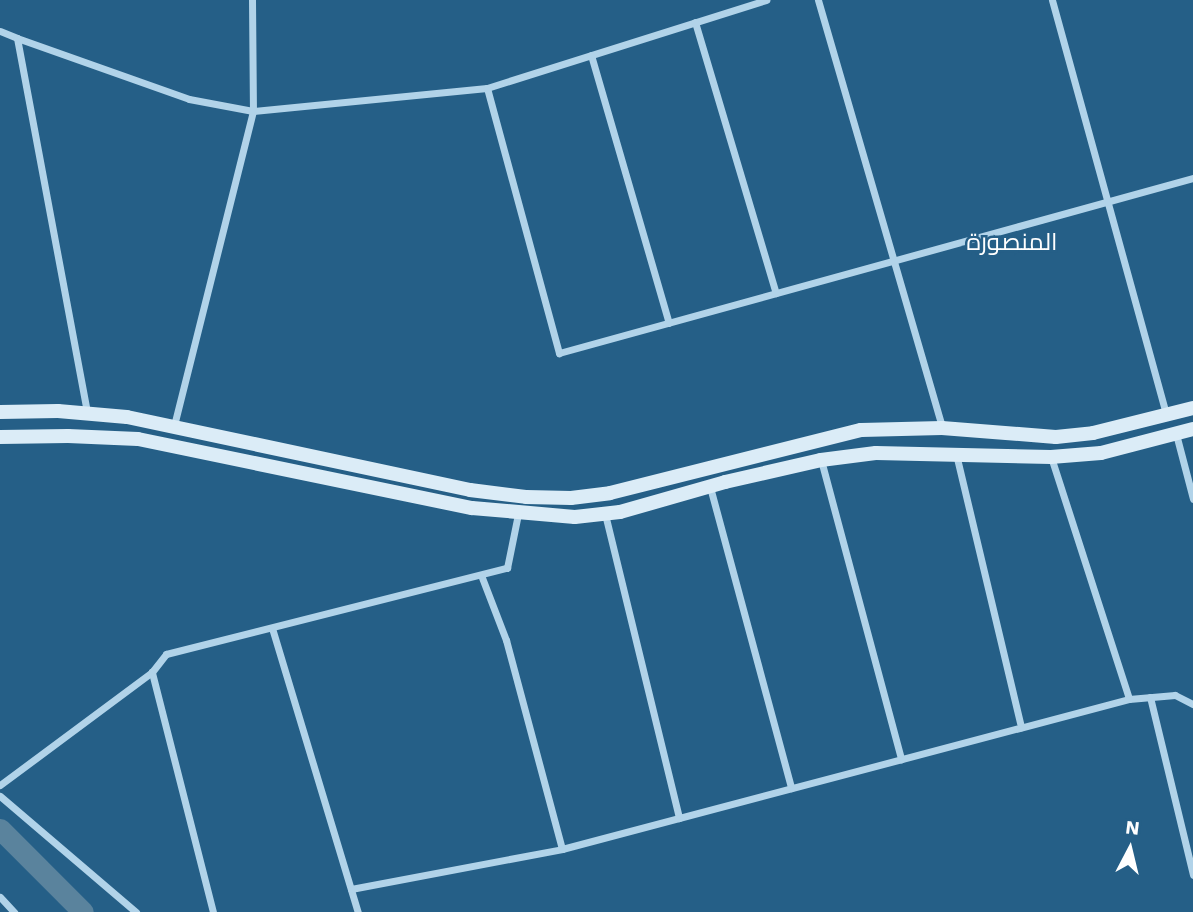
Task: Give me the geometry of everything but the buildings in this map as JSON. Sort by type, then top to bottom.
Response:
[{"type":"street","points":[[174,425],[253,111],[252,0]]},
{"type":"street","points":[[0,31],[188,99],[253,111],[487,88],[766,0]]},
{"type":"street","points":[[818,0],[942,428]]},
{"type":"street","points":[[1052,0],[1166,416]]},
{"type":"street","points":[[695,22],[776,293]]},
{"type":"street","points":[[17,38],[87,413]]},
{"type":"street","points":[[591,55],[669,323]]},
{"type":"street","points":[[487,88],[559,353],[1193,178]]},
{"type":"street","points":[[0,412],[87,413],[174,425],[470,491],[570,498],[610,493],[861,430],[942,428],[1056,437],[1093,433],[1193,408]]},
{"type":"street","points":[[0,437],[138,439],[472,509],[575,517],[605,513],[821,460],[876,453],[1051,457],[1101,453],[1193,429]]},
{"type":"street","points":[[1176,433],[1193,499]]},
{"type":"street","points":[[956,454],[1021,727]]},
{"type":"street","points":[[1051,457],[1129,699]]},
{"type":"street","points":[[821,460],[901,759]]},
{"type":"street","points":[[710,486],[791,788]]},
{"type":"street","points":[[605,513],[680,818]]},
{"type":"street","points":[[0,785],[152,672],[166,654],[507,568],[518,514]]},
{"type":"street","points":[[481,575],[506,640],[562,849]]},
{"type":"street","points":[[272,628],[358,912]]},
{"type":"street","points":[[152,672],[213,912]]},
{"type":"street","points":[[351,889],[562,849],[1129,699],[1175,695],[1193,704]]},
{"type":"street","points":[[1150,697],[1193,875]]},
{"type":"street","points":[[0,796],[136,912]]},
{"type":"street","points":[[0,897],[14,912]]},
{"type":"waterway","points":[[0,829],[83,912]]},
{"type":"district","name":"المنصورة","points":[[1012,243]]}]
